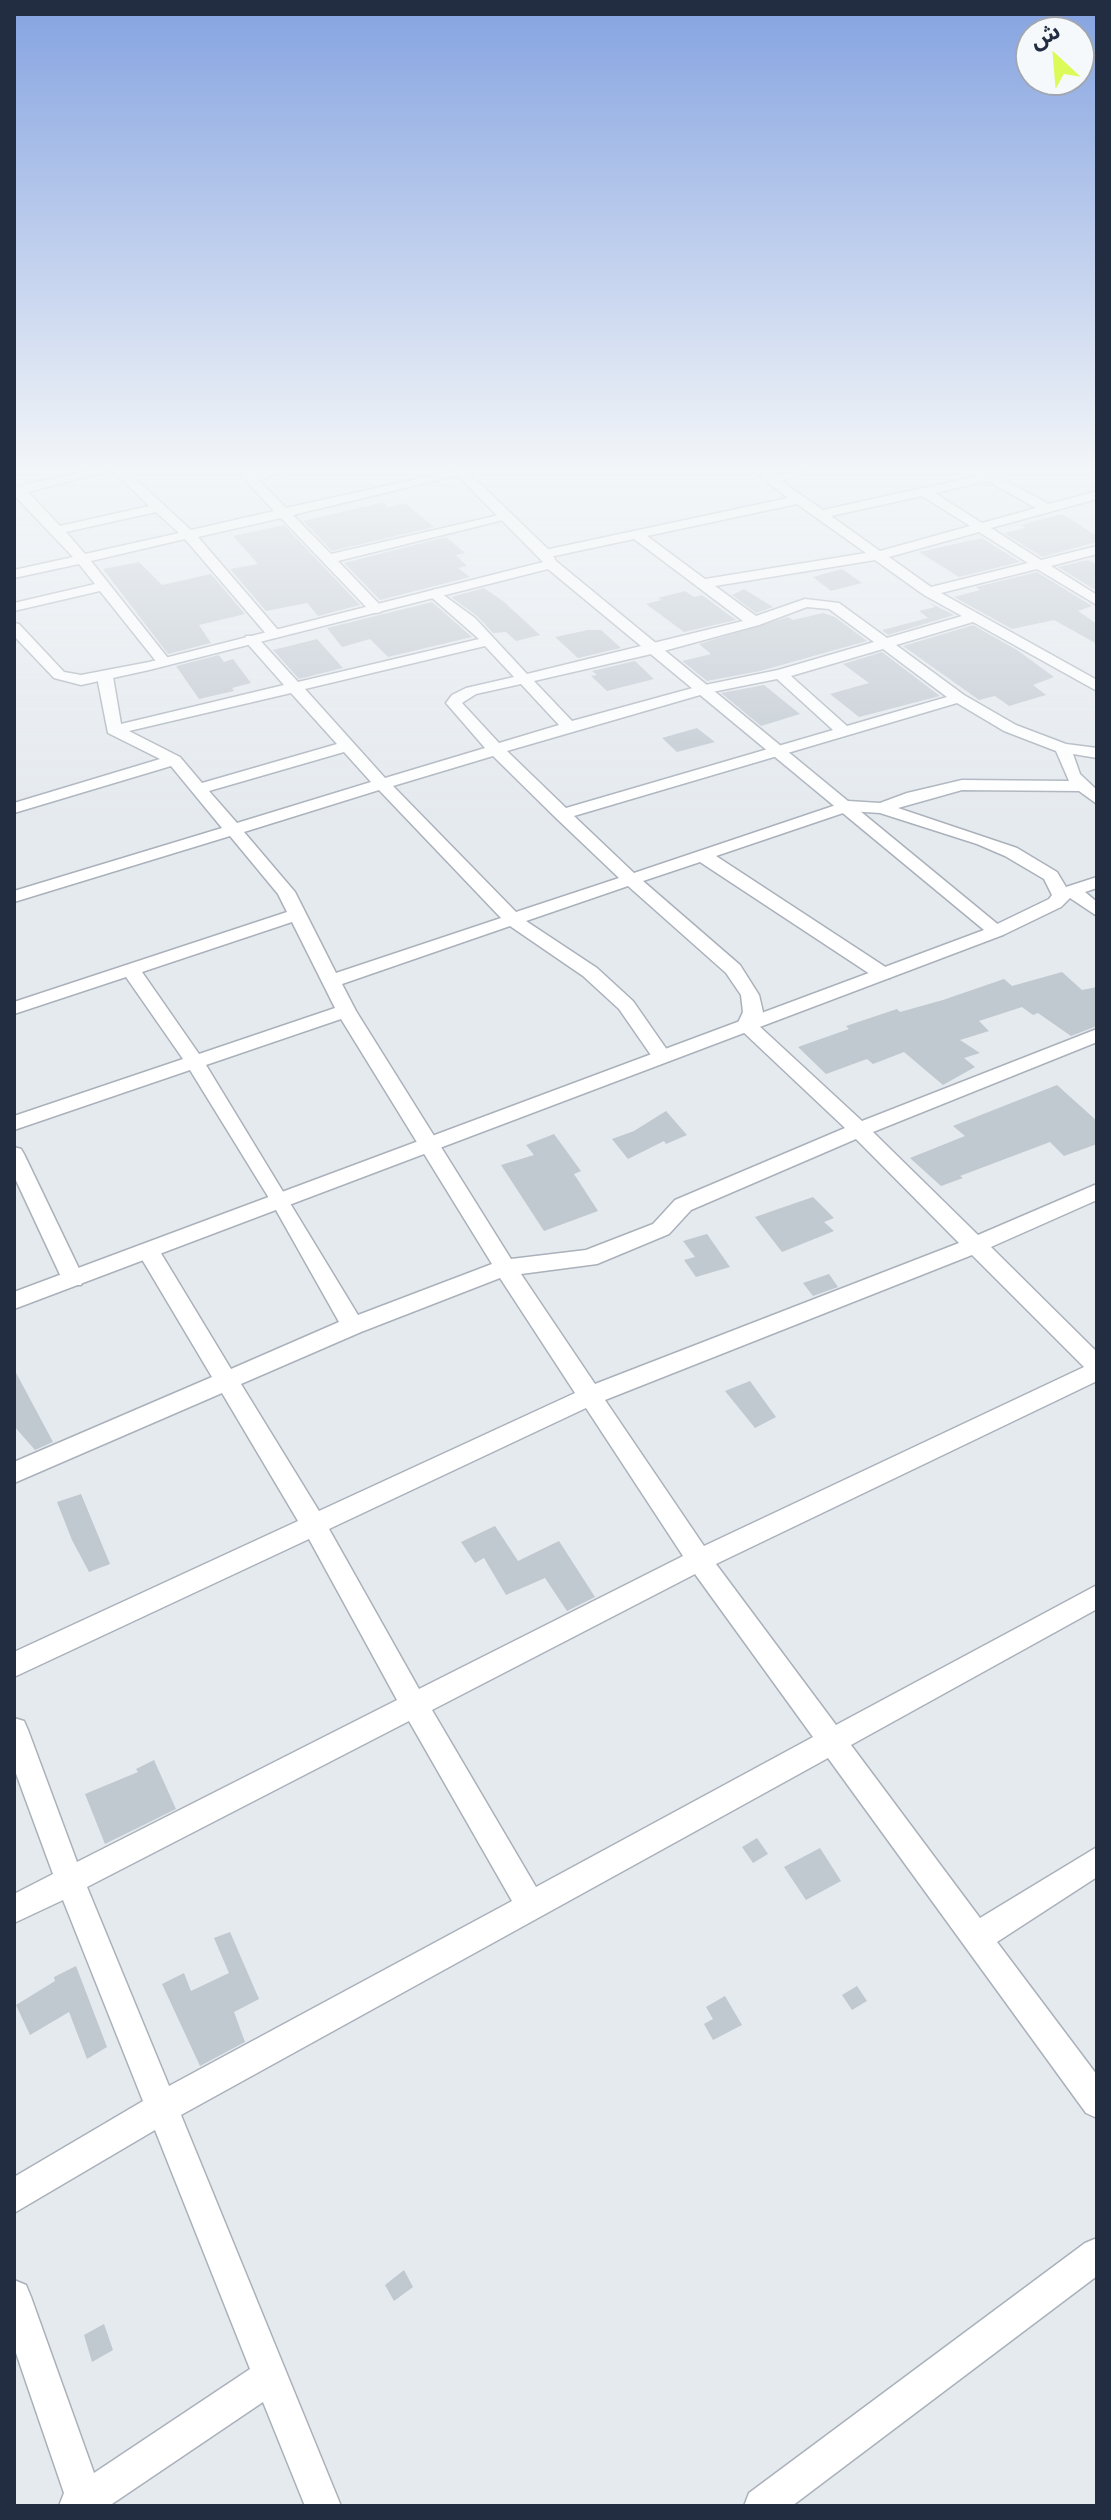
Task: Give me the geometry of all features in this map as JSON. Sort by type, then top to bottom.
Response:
[{"type":"street","points":[[14,607],[93,589]]},
{"type":"street","points":[[106,589],[164,662]]},
{"type":"street","points":[[235,589],[273,633]]},
{"type":"street","points":[[357,589],[376,609]]},
{"type":"street","points":[[14,620],[18,631],[59,675],[81,680],[105,677],[450,589]]},
{"type":"street","points":[[583,589],[997,931]]},
{"type":"street","points":[[708,589],[754,622]]},
{"type":"street","points":[[925,589],[1046,660],[1097,686]]},
{"type":"street","points":[[929,592],[943,589]]},
{"type":"street","points":[[1077,589],[1097,601]]},
{"type":"street","points":[[435,593],[470,621],[569,727]]},
{"type":"street","points":[[747,1025],[753,1012],[743,980],[710,947],[631,880],[495,749],[454,703],[457,698],[471,691],[655,649],[754,622],[805,603],[820,603],[834,606],[959,698],[1010,728],[1063,748],[1097,753]]},
{"type":"street","points":[[14,897],[569,727],[705,689],[780,674],[976,617]]},
{"type":"street","points":[[251,639],[381,783],[513,920],[604,984],[639,1022],[662,1057]]},
{"type":"street","points":[[114,730],[489,641]]},
{"type":"street","points":[[1078,675],[1097,669]]},
{"type":"street","points":[[780,674],[843,730]]},
{"type":"street","points":[[105,677],[114,730]]},
{"type":"street","points":[[562,814],[959,698]]},
{"type":"street","points":[[114,730],[174,760],[286,892],[346,1011],[505,1268],[699,1560],[1097,2102]]},
{"type":"street","points":[[198,789],[348,746]]},
{"type":"street","points":[[1063,748],[1079,786],[1097,799]]},
{"type":"street","points":[[14,808],[174,760]]},
{"type":"street","points":[[882,808],[913,796],[962,785],[1079,786]]},
{"type":"street","points":[[331,981],[848,806],[882,808],[1011,852],[1051,876],[1067,893],[1097,911]]},
{"type":"street","points":[[702,855],[883,974]]},
{"type":"street","points":[[14,1301],[997,931],[1044,910],[1067,893],[1097,882]]},
{"type":"street","points":[[14,1008],[299,914]]},
{"type":"street","points":[[130,969],[194,1061],[281,1201],[353,1326]]},
{"type":"street","points":[[14,1123],[346,1011]]},
{"type":"street","points":[[14,1909],[699,1560],[1097,1369],[859,1130],[747,1025]]},
{"type":"street","points":[[14,1473],[353,1326],[505,1268],[589,1258],[661,1229],[683,1205],[859,1130],[1097,1035]]},
{"type":"street","points":[[14,1154],[73,1279]]},
{"type":"street","points":[[14,1665],[590,1396],[973,1246],[1097,1191]]},
{"type":"street","points":[[148,1251],[314,1525],[531,1906]]},
{"type":"street","points":[[14,2196],[161,2108],[1097,1596]]},
{"type":"street","points":[[14,1730],[70,1881],[323,2506]]},
{"type":"street","points":[[976,1938],[1097,1861]]},
{"type":"street","points":[[762,2506],[1097,2255]]},
{"type":"street","points":[[14,2297],[81,2503],[269,2377]]},
{"type":"building","points":[[118,589],[223,589],[245,614],[199,625],[211,643],[168,654]]},
{"type":"building","points":[[247,589],[344,589],[360,605],[318,616],[307,603],[266,611]]},
{"type":"building","points":[[369,589],[425,589],[380,600]]},
{"type":"building","points":[[485,589],[540,635],[516,641],[506,632],[493,633],[477,616],[451,597]]},
{"type":"building","points":[[744,589],[773,607],[756,613],[732,595]]},
{"type":"building","points":[[1064,589],[1092,606],[1078,611],[1097,624],[1097,644],[1054,620],[1012,629],[954,597],[980,590]]},
{"type":"building","points":[[685,591],[694,597],[702,595],[736,620],[684,632],[646,604]]},
{"type":"building","points":[[432,602],[472,637],[388,657],[370,639],[342,647],[327,628]]},
{"type":"building","points":[[928,602],[954,615],[888,635],[882,630],[928,618],[919,611],[935,607]]},
{"type":"building","points":[[823,613],[835,617],[867,641],[760,671],[707,681],[682,661],[711,654],[699,644],[788,617],[793,620]]},
{"type":"building","points":[[973,625],[1017,650],[1054,677],[1033,685],[1046,695],[1009,706],[995,696],[979,700],[903,646]]},
{"type":"building","points":[[601,630],[621,648],[578,658],[555,637]]},
{"type":"building","points":[[317,639],[343,668],[299,679],[273,650]]},
{"type":"building","points":[[882,652],[940,696],[859,717],[830,694],[869,683],[843,664]]},
{"type":"building","points":[[219,655],[224,662],[233,659],[251,683],[232,688],[234,691],[199,699],[176,666]]},
{"type":"building","points":[[635,661],[654,679],[607,691],[591,676],[597,675],[592,671]]},
{"type":"building","points":[[764,685],[800,714],[761,726],[721,693]]},
{"type":"building","points":[[697,728],[715,742],[677,752],[662,738]]},
{"type":"building","points":[[1062,972],[1082,990],[1097,987],[1097,1026],[1071,1036],[1038,1013],[1033,1015],[1022,1007],[979,1021],[989,1031],[960,1040],[980,1053],[964,1058],[975,1067],[943,1085],[904,1052],[873,1064],[867,1059],[826,1074],[798,1047],[849,1029],[846,1026],[897,1009],[900,1012],[943,1000],[1004,979],[1012,986]]},
{"type":"building","points":[[1057,1085],[1097,1121],[1097,1144],[1064,1156],[1050,1142],[941,1186],[910,1158],[965,1136],[953,1126]]},
{"type":"building","points":[[666,1111],[687,1135],[666,1144],[664,1141],[628,1159],[612,1139],[634,1131]]},
{"type":"building","points":[[554,1134],[581,1171],[574,1174],[598,1211],[544,1231],[501,1165],[534,1155],[526,1145]]},
{"type":"building","points":[[813,1197],[834,1218],[824,1222],[834,1231],[782,1252],[755,1217]]},
{"type":"building","points":[[707,1234],[730,1267],[696,1277],[684,1260],[695,1257],[683,1241]]},
{"type":"building","points":[[829,1274],[838,1287],[813,1296],[803,1283]]},
{"type":"building","points":[[14,1369],[53,1442],[35,1450],[14,1426]]},
{"type":"building","points":[[750,1381],[776,1417],[755,1428],[725,1391]]},
{"type":"building","points":[[81,1494],[110,1564],[89,1572],[57,1502]]},
{"type":"building","points":[[495,1526],[518,1561],[559,1541],[595,1597],[567,1611],[545,1578],[506,1595],[484,1558],[475,1563],[461,1542]]},
{"type":"building","points":[[154,1760],[176,1809],[105,1844],[85,1794],[138,1772],[136,1769]]},
{"type":"building","points":[[757,1838],[768,1854],[753,1863],[742,1847]]},
{"type":"building","points":[[820,1848],[841,1881],[806,1900],[784,1867]]},
{"type":"building","points":[[230,1932],[259,1999],[234,2012],[245,2042],[200,2066],[162,1984],[184,1973],[191,1991],[229,1973],[214,1938]]},
{"type":"building","points":[[76,1966],[107,2047],[87,2059],[69,2012],[30,2035],[16,2005],[55,1981],[54,1977]]},
{"type":"building","points":[[857,1986],[867,2001],[852,2010],[842,1995]]},
{"type":"building","points":[[725,1996],[742,2025],[713,2040],[704,2024],[713,2019],[706,2007]]},
{"type":"building","points":[[404,2270],[413,2287],[394,2301],[385,2285]]},
{"type":"building","points":[[104,2324],[113,2350],[92,2362],[84,2335]]}]
